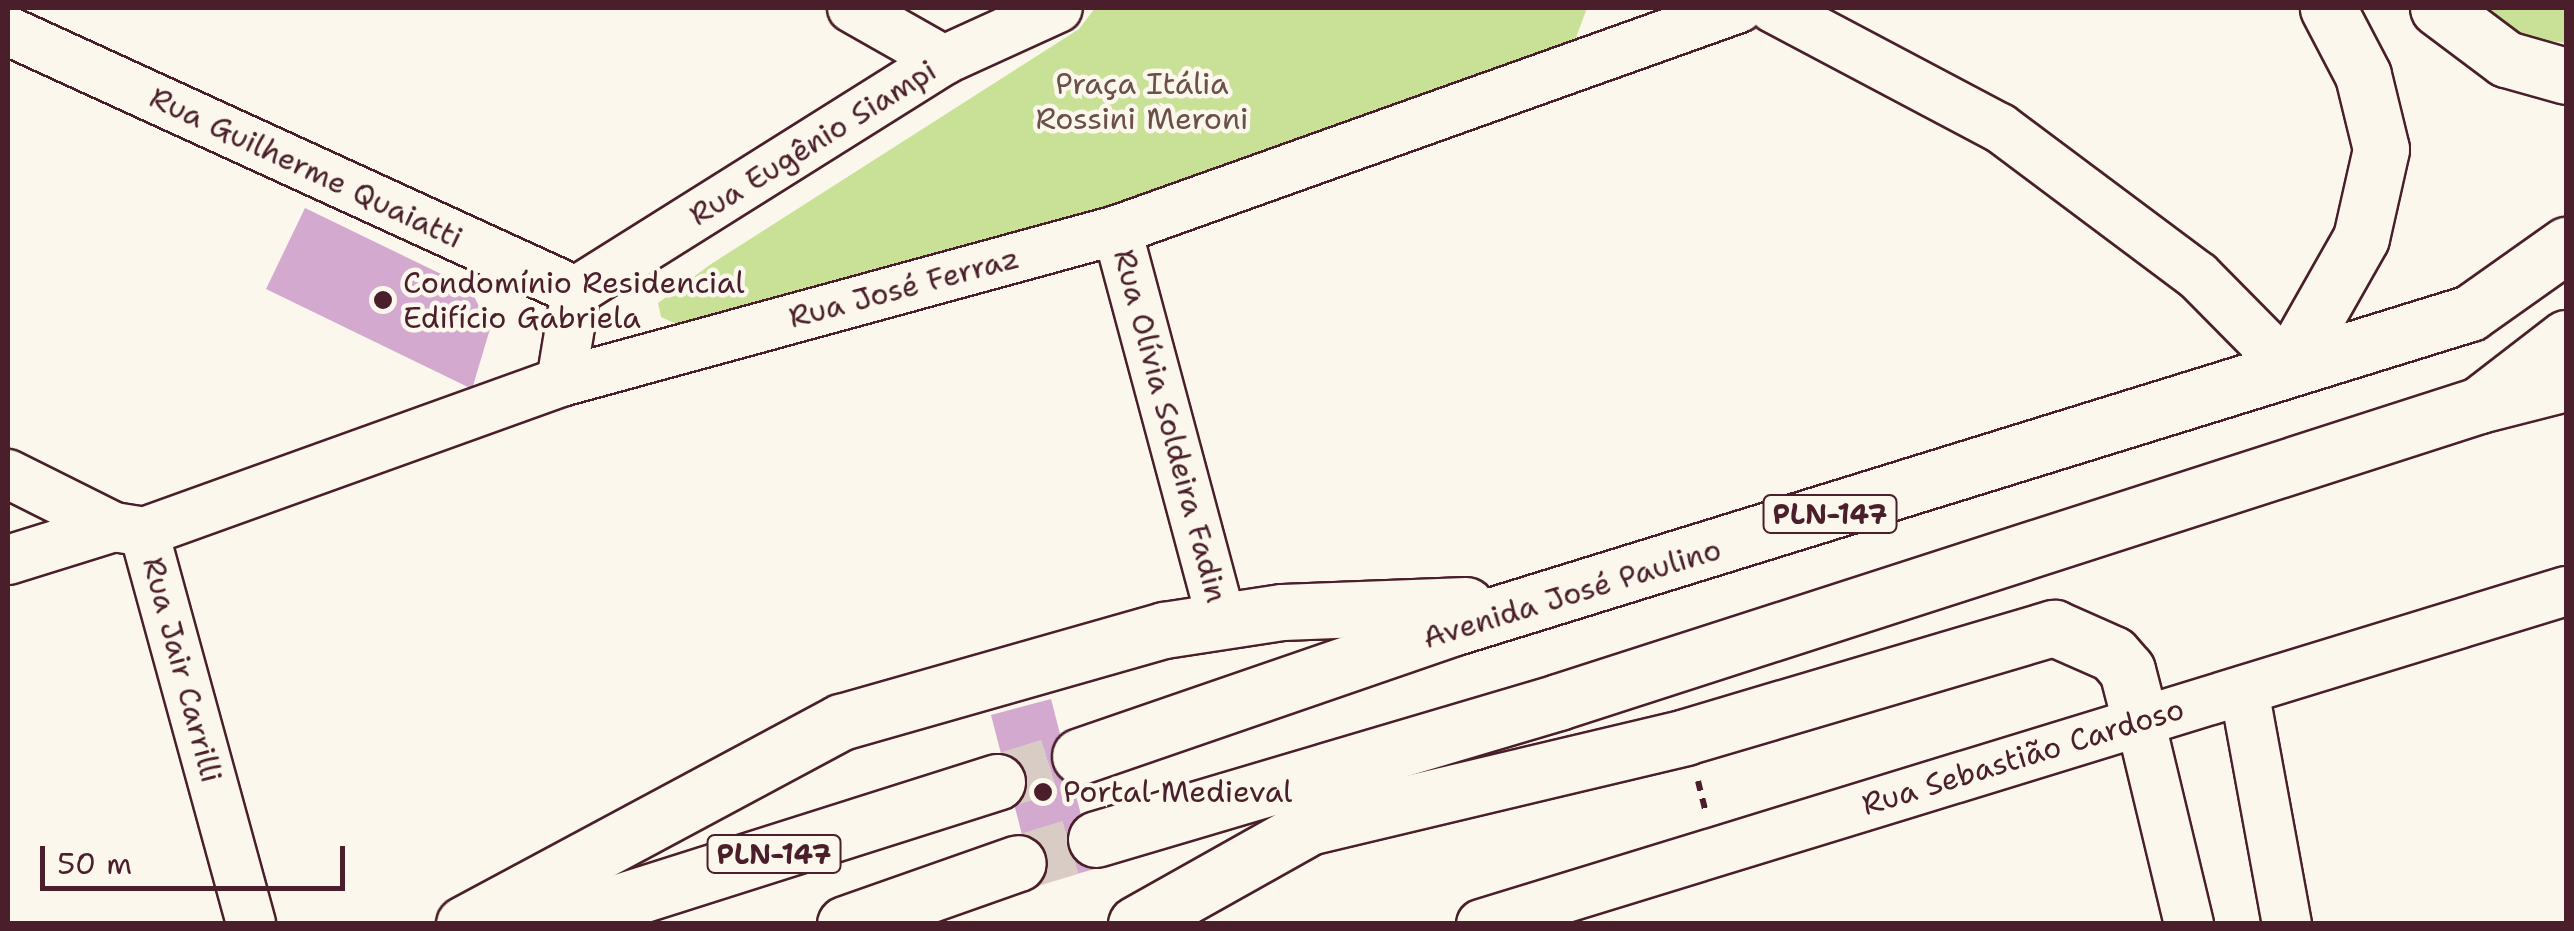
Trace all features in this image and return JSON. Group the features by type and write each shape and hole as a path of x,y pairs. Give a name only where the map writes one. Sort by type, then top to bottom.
{"main road":[{"path":"2288,367 2360,238 2381,149 2364,75 2328,8"},
{"path":"2438,8 2506,59 2566,76"},
{"name":"Avenida José Paulino","path":"1080,756 1540,602 2470,313 2566,246"},
{"path":"2479,405 2566,338"},
{"path":"1096,839 1558,702 2479,405 2566,383"},
{"path":"464,924 841,722 1164,630 1222,622 1540,602"},
{"path":"1304,828 1685,737 2054,628 2113,654 2140,720"},
{"path":"1136,924 1304,828 1558,702"},
{"name":"PLN-147","path":"550,924 997,782"},
{"name":"PLN-147","path":"846,924 1018,863"}],"street":[{"path":"852,8 944,60"},
{"name":"Rua Eugênio Siampi","path":"576,291 944,60 1058,8"},
{"name":"Rua José Ferraz","path":"8,560 129,529 561,382 1117,230 1739,8"},
{"path":"1773,8 2000,128 2198,276 2288,367"},
{"name":"Rua Guilherme Quaiatti","path":"8,31 576,291"},
{"name":"Rua Olívia Soldeira Fadin","path":"1117,230 1222,622"},
{"path":"561,382 576,291"},
{"path":"8,474 129,529"},
{"name":"Rua Jair Carrilli","path":"129,529 251,924"},
{"name":"Rua Sebastião Cardoso","path":"1481,924 2566,591"},
{"path":"2244,690 2285,922"},
{"path":"2140,720 2190,924"}],"green space":[{"name":"Praça Itália Rossini Meroni","path":"1095,8 1587,8 1574,43 1184,187 685,328 661,317 658,303 711,264 1079,29"},
{"path":"2469,8 2566,8 2566,43 2526,38"}],"building":[{"name":"Condomínio Residencial Edifício Gabriela","path":"305,208 470,288 490,329 472,389 266,289"},
{"name":"Portal Medieval","path":"1051,699 1095,869 1035,885 991,715"}],"tunnel":[{"path":"997,782 1080,756"},
{"path":"1018,863 1096,839"}],"place":[{"name":"Condomínio Residencial Edifício Gabriela","path":"383,300"},
{"name":"Portal Medieval","path":"1043,792"}]}
